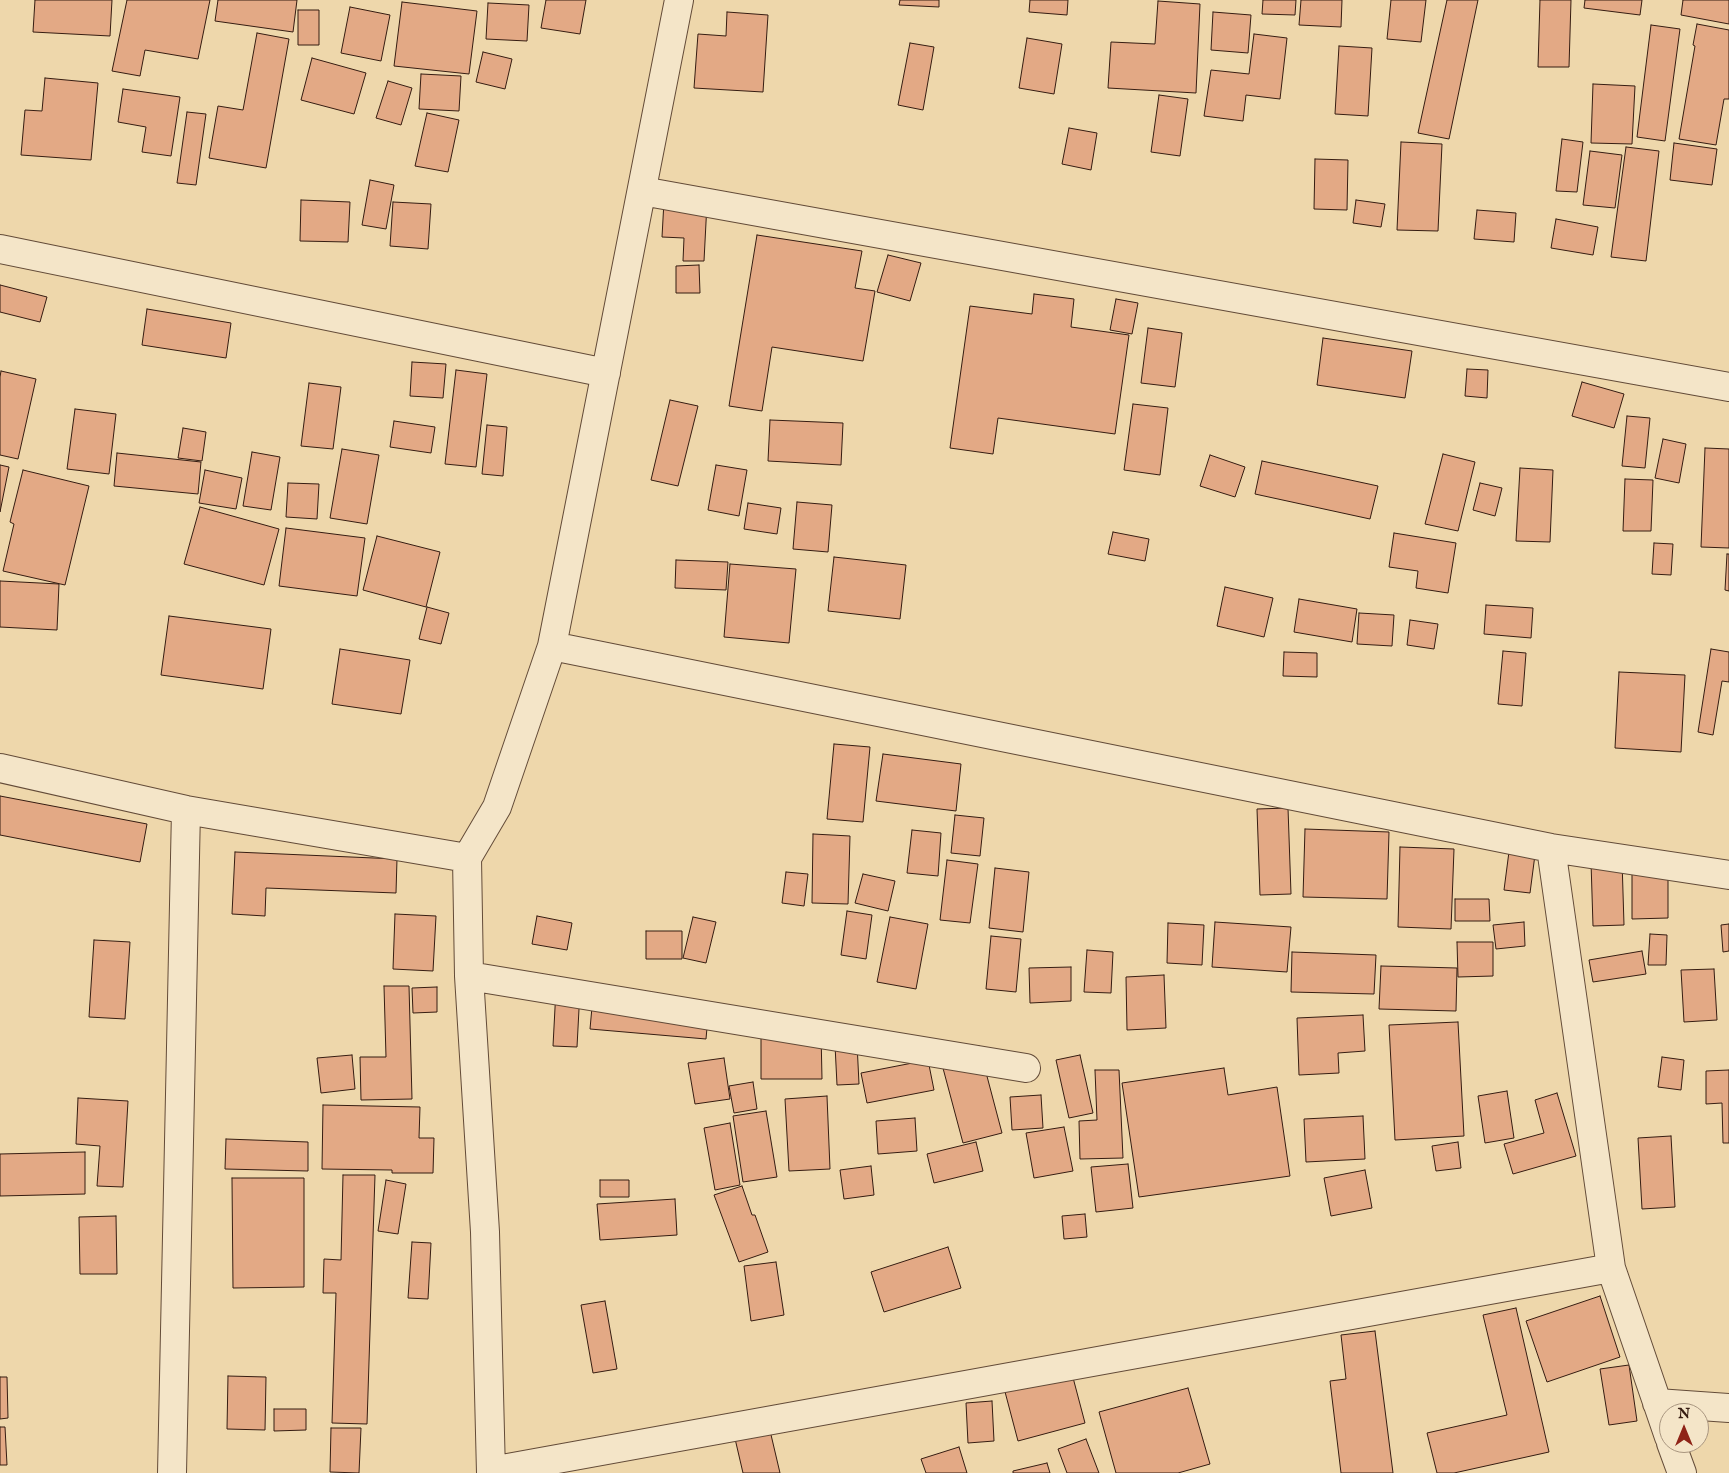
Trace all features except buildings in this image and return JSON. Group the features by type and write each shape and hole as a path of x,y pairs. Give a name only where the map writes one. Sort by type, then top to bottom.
{"street":[{"path":"679,0 552,646 497,807 466,858 469,976 485,1232 491,1472 1611,1268"},
{"path":"642,191 1729,387"},
{"path":"0,249 606,373"},
{"path":"552,646 1551,848 1729,875"},
{"path":"0,768 186,810 466,858"},
{"path":"172,1473 186,810"},
{"path":"1551,848 1611,1268 1659,1409"},
{"path":"469,976 1026,1068"},
{"path":"1657,1403 1729,1408"},
{"path":"1675,1453 1682,1473"}]}
